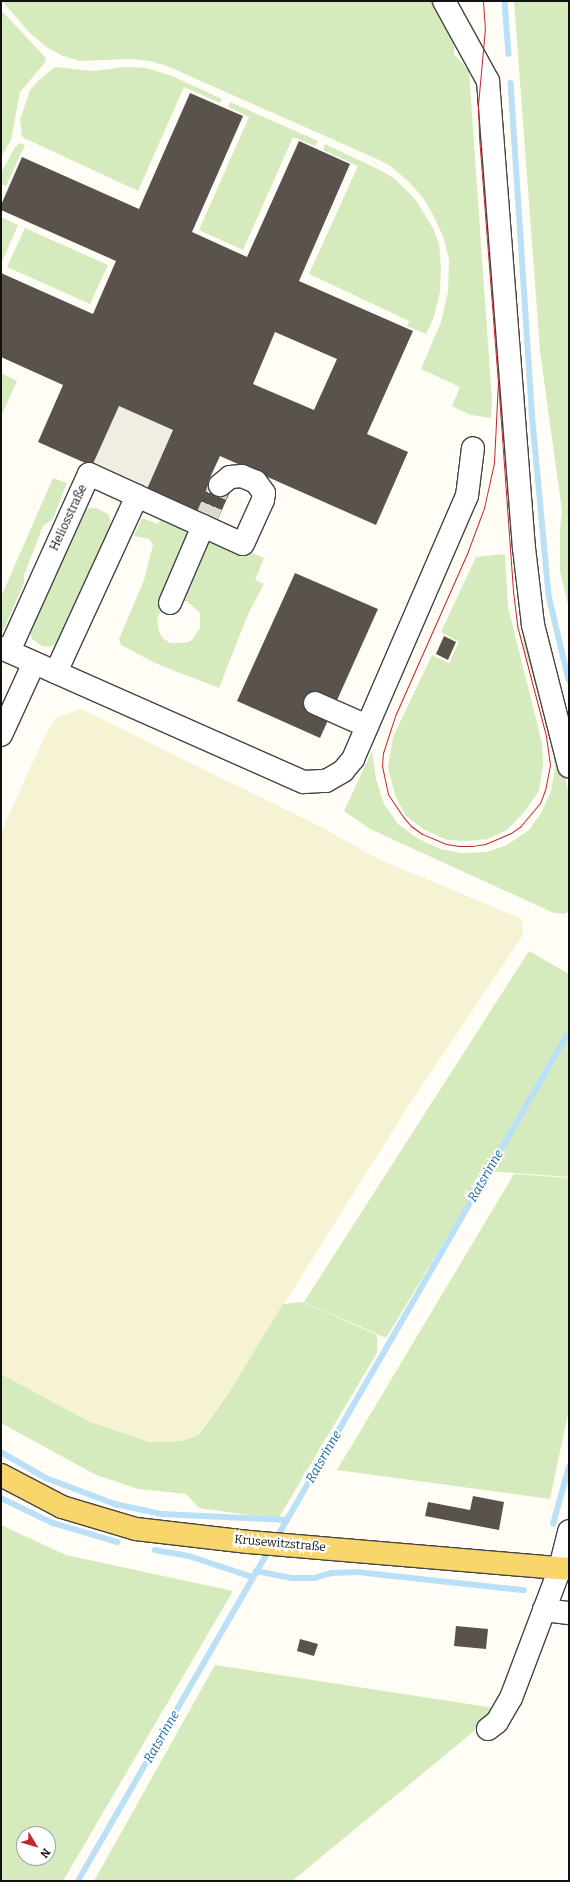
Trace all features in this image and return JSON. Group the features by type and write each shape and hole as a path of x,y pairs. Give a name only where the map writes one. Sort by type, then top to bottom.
{"main road":[{"name":"Krusewitzstraße","path":"1,1475 62,1507 136,1529 289,1546 564,1568"}],"street":[{"path":"444,1 488,81 524,548 533,625 569,766"},
{"name":"Heliosstraße","path":"137,496 89,474 5,650 304,782 326,781 343,771 353,759 467,496 473,448"},
{"path":"56,672 137,496 243,544 263,500 264,493 256,482 242,476 230,477 220,485"},
{"path":"170,603 203,526"},
{"path":"1,735 34,663"},
{"path":"315,703 367,726"},
{"path":"488,1729 497,1722 508,1704 544,1610 564,1568 569,1531"},
{"path":"544,1610 569,1612"}],"shaded area":[{"path":"119,406 173,430 147,489 92,466"},
{"path":"81,709 329,831 376,858 522,919 523,935 409,1105 228,1393 199,1433 182,1441 149,1442 88,1421 1,1374 1,832 43,740 55,718"}],"green space":[{"path":"2,1 435,1 454,34 454,54 469,71 492,401 491,418 471,415 452,406 460,387 421,369 441,322 448,292 449,260 443,236 434,217 424,199 408,181 389,165 377,159 167,66 149,61 129,59 80,61 63,56 48,48 30,33"},
{"path":"514,1 569,1 569,609 560,571 560,528 562,511 540,351"},
{"path":"1,10 46,58 44,64 20,92 11,140 1,157"},
{"path":"55,67 93,71 125,67 146,68 172,76 222,99 220,103 184,87 138,191 22,137 20,120 30,90 39,80"},
{"path":"230,102 318,141 315,146 293,137 243,250 199,230 249,117 228,107"},
{"path":"20,143 25,145 6,186 1,184 1,173 15,147"},
{"path":"325,144 382,171 395,179 415,199 433,228 439,244 441,267 440,292 434,317 426,334 407,326 409,321 309,274 358,166 323,150"},
{"path":"1,217 18,225 1,264"},
{"path":"25,228 108,265 90,304 7,267"},
{"path":"1,373 17,381 1,416"},
{"path":"53,478 67,483 53,519 43,526 24,575 24,583 3,631 1,631 1,597"},
{"path":"89,508 96,508 108,514 113,527 59,643 48,647 42,646 32,639 29,628 83,511"},
{"path":"164,513 175,525 195,533 157,619 159,632 163,638 170,643 185,643 192,640 200,628 200,613 188,602 180,600 205,533 264,558 255,580 264,584 248,614 219,688 155,663 121,645 119,639 144,580 153,545 149,539 134,536 142,518 158,524"},
{"path":"505,554 508,607 542,743 543,765 539,791 525,811 507,830 488,839 467,841 447,840 423,829 405,815 395,795 388,768 393,737 432,655 449,663 459,642 441,632 476,557"},
{"path":"528,617 569,794 569,911 565,914 554,913 370,829 344,811 372,751 376,779 384,804 398,824 417,838 440,849 461,853 487,852 507,845 529,830 541,813 551,791 555,768 551,737 524,647 521,619"},
{"path":"529,951 569,974 569,1177 487,1171 386,1338 304,1302"},
{"path":"514,1174 569,1178 569,1409 550,1499 337,1470"},
{"path":"303,1302 377,1335 377,1353 278,1519 199,1508 186,1494 138,1489 96,1475 1,1423 1,1374 88,1421 149,1442 182,1441 199,1434 228,1394 283,1304"},
{"path":"1,1525 66,1555 233,1591 63,1881 1,1881"},
{"path":"215,1665 501,1709 292,1881 94,1881"}],"building":[{"path":"190,93 243,116 192,232 247,257 299,141 350,164 299,281 413,331 367,434 408,452 376,525 220,456 208,482 230,492 217,521 147,489 173,430 119,406 92,466 38,442 63,385 1,357 1,273 93,314 116,261 1,210 1,205 22,157 139,209","holes":["275,332 337,359 314,410 253,384"]},
{"path":"295,573 378,609 320,738 237,701"},
{"path":"444,636 456,642 448,660 436,654"},
{"path":"473,1496 504,1502 499,1530 425,1516 428,1502 470,1510"},
{"path":"456,1626 488,1629 486,1649 454,1646"},
{"path":"300,1639 318,1644 314,1656 297,1651"}],"waterway":[{"path":"505,1 509,54"},
{"path":"511,83 532,411 549,596 569,680"},
{"name":"Ratsrinne","path":"276,1539 569,1032"},
{"path":"1,1452 46,1478 115,1504 162,1514 287,1520"},
{"path":"553,1524 569,1467"},
{"path":"1,1498 53,1523 117,1542"},
{"name":"Ratsrinne","path":"78,1881 270,1548"},
{"path":"155,1550 189,1556 253,1577"},
{"path":"256,1571 292,1578 315,1578 331,1573 357,1572 524,1590"}],"tunnel":[{"path":"203,526 220,485"}],"tram line":[{"path":"483,1 485,28 478,105 479,136 498,381 513,591 518,629 546,736 550,765 545,790 540,803 521,826 511,833 485,844 459,846 446,844 422,834 411,826 404,818 388,794 382,766 383,753 395,716 468,551 484,508 494,463 498,381"}]}
